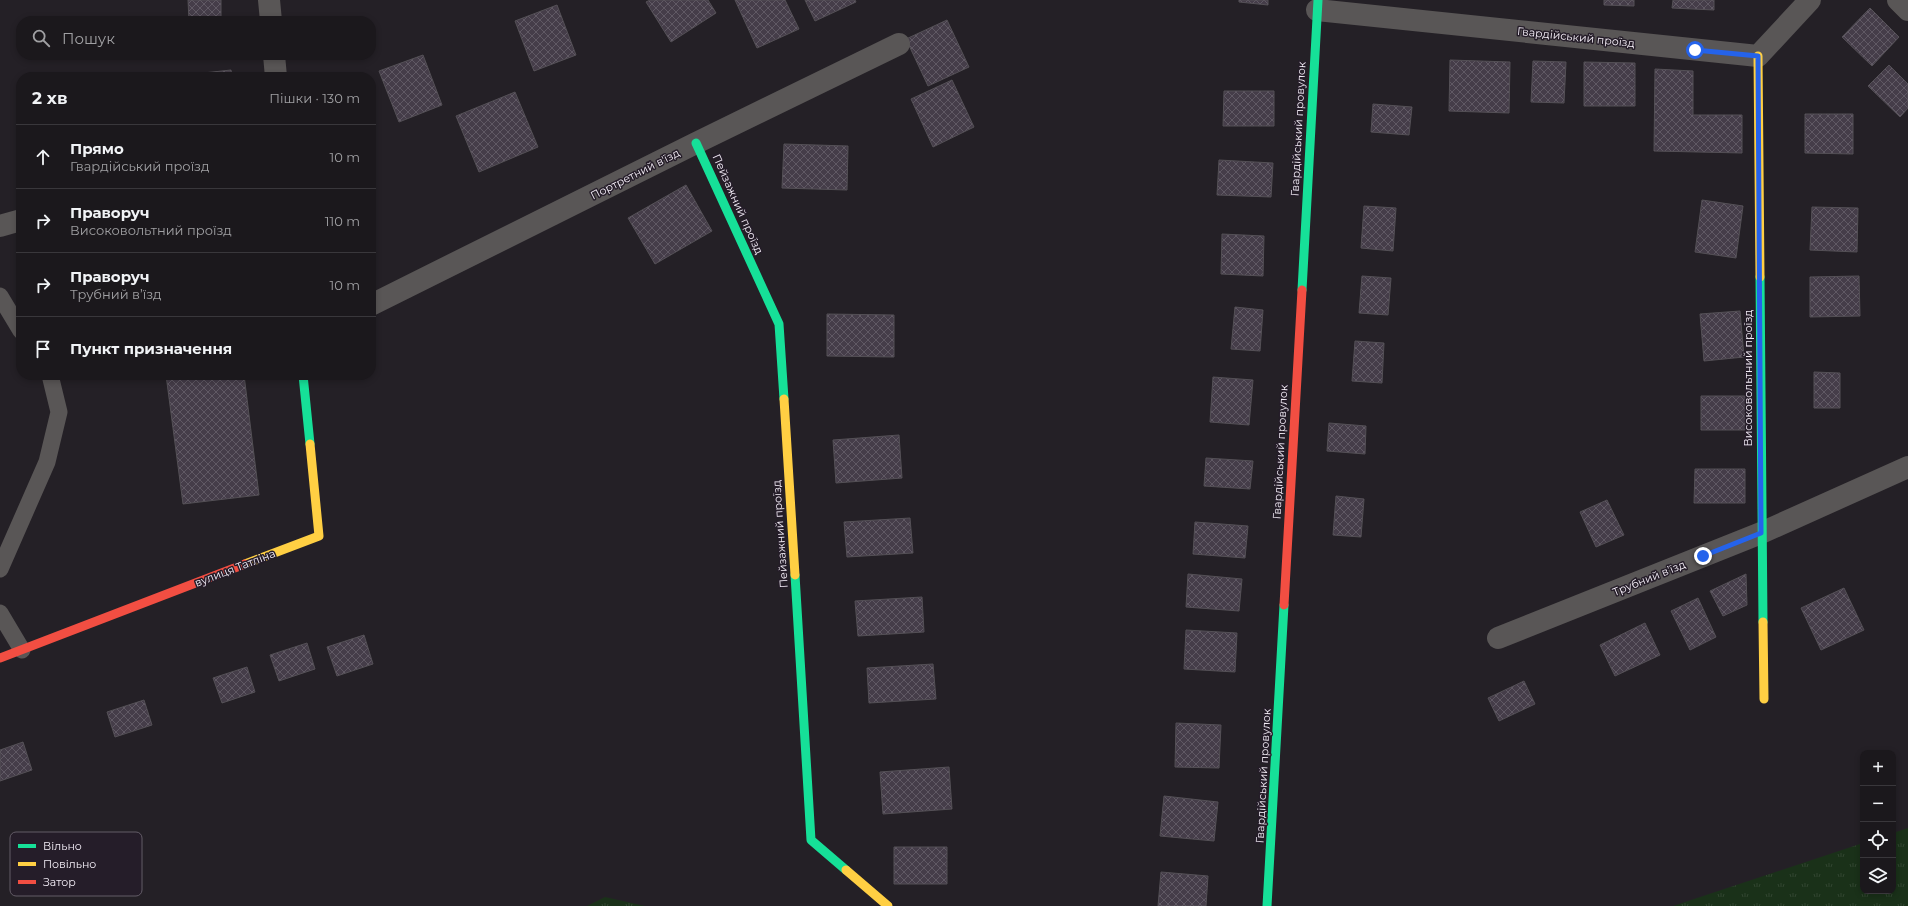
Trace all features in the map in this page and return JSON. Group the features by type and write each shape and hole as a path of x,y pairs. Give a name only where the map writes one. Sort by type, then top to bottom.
{"street":[{"path":"269,0 271,16"},
{"path":"1758,56 1810,0"},
{"path":"1898,0 1908,10"},
{"name":"Гвардійський проїзд","path":"1317,5 1758,56"},
{"name":"Гвардійський провулок","path":"1267,906 1317,5"},
{"name":"Портретний в'їзд","path":"376,303 696,143 900,44"},
{"name":"Високовольтний проїзд","path":"1758,56 1761,533 1764,699"},
{"path":"274,60 276,72"},
{"name":"Пейзажний проїзд","path":"696,143 779,324 811,840 888,906"},
{"path":"0,226 16,221"},
{"name":"вулиця Татліна","path":"0,658 319,536 303,380"},
{"name":"Трубний в’їзд","path":"1498,638 1761,533 1908,467"}],"lane":[{"path":"0,296 16,323"},
{"path":"0,569 47,462 59,412 51,380"},
{"path":"0,613 22,650"}],"green space":[{"path":"1908,828 1908,906 1673,906 1860,844 1860,894 1896,894 1896,832"},
{"path":"605,897 645,906 587,906"}],"building":[{"path":"188,0 221,0 221,16 189,16"},
{"path":"650,0 708,0 716,13 671,42 646,2"},
{"path":"735,0 785,0 799,29 757,48"},
{"path":"805,0 855,0 856,2 815,21"},
{"path":"1239,0 1268,0 1268,5 1239,2"},
{"path":"1604,0 1634,0 1634,6 1604,5"},
{"path":"1673,0 1714,0 1714,10 1672,8"},
{"path":"557,5 576,55 534,71 515,21"},
{"path":"1870,8 1899,37 1872,66 1842,37"},
{"path":"947,20 969,67 928,86 906,39"},
{"path":"423,55 442,105 399,122 379,71"},
{"path":"1450,60 1510,62 1509,113 1449,111"},
{"path":"1533,61 1566,62 1564,103 1531,102"},
{"path":"1584,62 1635,63 1635,106 1584,106"},
{"path":"1889,65 1908,84 1908,108 1900,117 1868,86"},
{"path":"1655,69 1693,71 1693,115 1742,115 1742,153 1654,151"},
{"path":"231,70 231,72 212,72"},
{"path":"952,80 974,127 933,147 911,99"},
{"path":"1224,91 1274,91 1274,126 1223,126"},
{"path":"515,92 538,147 479,172 456,116"},
{"path":"1373,104 1412,107 1409,135 1371,132"},
{"path":"1805,114 1853,114 1853,154 1805,153"},
{"path":"784,144 848,146 847,190 782,188"},
{"path":"1219,160 1273,163 1271,197 1217,195"},
{"path":"686,185 712,231 655,264 628,218"},
{"path":"1702,200 1743,206 1736,258 1695,252"},
{"path":"1364,206 1396,208 1393,251 1361,248"},
{"path":"1812,207 1858,208 1857,252 1810,250"},
{"path":"1222,234 1264,236 1263,276 1221,274"},
{"path":"1362,276 1391,278 1388,315 1359,313"},
{"path":"1859,276 1860,316 1810,317 1810,277"},
{"path":"1235,307 1263,310 1260,351 1231,349"},
{"path":"1740,311 1744,357 1704,361 1700,314"},
{"path":"827,314 894,315 894,357 827,356"},
{"path":"1355,341 1384,343 1382,383 1352,381"},
{"path":"1814,372 1840,373 1840,408 1814,408"},
{"path":"1213,377 1253,380 1249,425 1210,422"},
{"path":"167,380 245,380 259,495 183,504"},
{"path":"1701,396 1745,396 1745,430 1701,430"},
{"path":"1329,423 1366,426 1365,454 1327,451"},
{"path":"899,435 902,478 836,483 833,440"},
{"path":"1206,458 1253,461 1250,489 1204,486"},
{"path":"1695,469 1745,469 1745,503 1694,503"},
{"path":"1336,496 1364,499 1361,537 1333,535"},
{"path":"1607,500 1624,535 1596,547 1580,512"},
{"path":"910,518 913,553 847,557 844,522"},
{"path":"1195,522 1248,526 1245,558 1193,554"},
{"path":"1188,574 1242,579 1239,611 1186,607"},
{"path":"1746,574 1747,605 1723,616 1710,591"},
{"path":"1844,588 1864,630 1821,650 1801,608"},
{"path":"922,597 924,632 858,636 855,601"},
{"path":"1698,598 1716,637 1690,650 1671,611"},
{"path":"1645,623 1660,655 1615,676 1600,645"},
{"path":"1186,630 1237,633 1235,672 1184,669"},
{"path":"364,635 373,664 337,676 327,647"},
{"path":"307,643 315,669 279,681 270,655"},
{"path":"933,664 936,699 869,703 867,668"},
{"path":"247,667 255,692 222,703 213,678"},
{"path":"1524,681 1535,704 1499,721 1488,698"},
{"path":"144,700 152,725 115,737 107,712"},
{"path":"1176,723 1221,725 1219,768 1175,767"},
{"path":"23,742 32,770 0,781 0,750"},
{"path":"949,767 952,809 883,814 880,772"},
{"path":"1164,796 1218,802 1214,841 1160,836"},
{"path":"894,847 947,847 947,884 894,884"},
{"path":"1161,872 1208,876 1206,906 1158,906"}],"traffic: fast":[{"path":"1302,290 1318,0"},
{"path":"696,143 779,324 784,399"},
{"path":"1760,277 1763,622"},
{"path":"304,380 310,444"},
{"path":"795,575 811,840 846,870"},
{"path":"1267,906 1284,605"}],"traffic: slow":[{"path":"1758,56 1760,277"},
{"path":"784,399 795,575"},
{"path":"245,564 319,536 310,444"},
{"path":"1763,622 1764,699"},
{"path":"846,870 888,906"}],"traffic: jam":[{"path":"1284,605 1302,290"},
{"path":"0,658 245,564"}],"route":[{"path":"1695,50 1758,56 1761,533 1703,556"}]}
